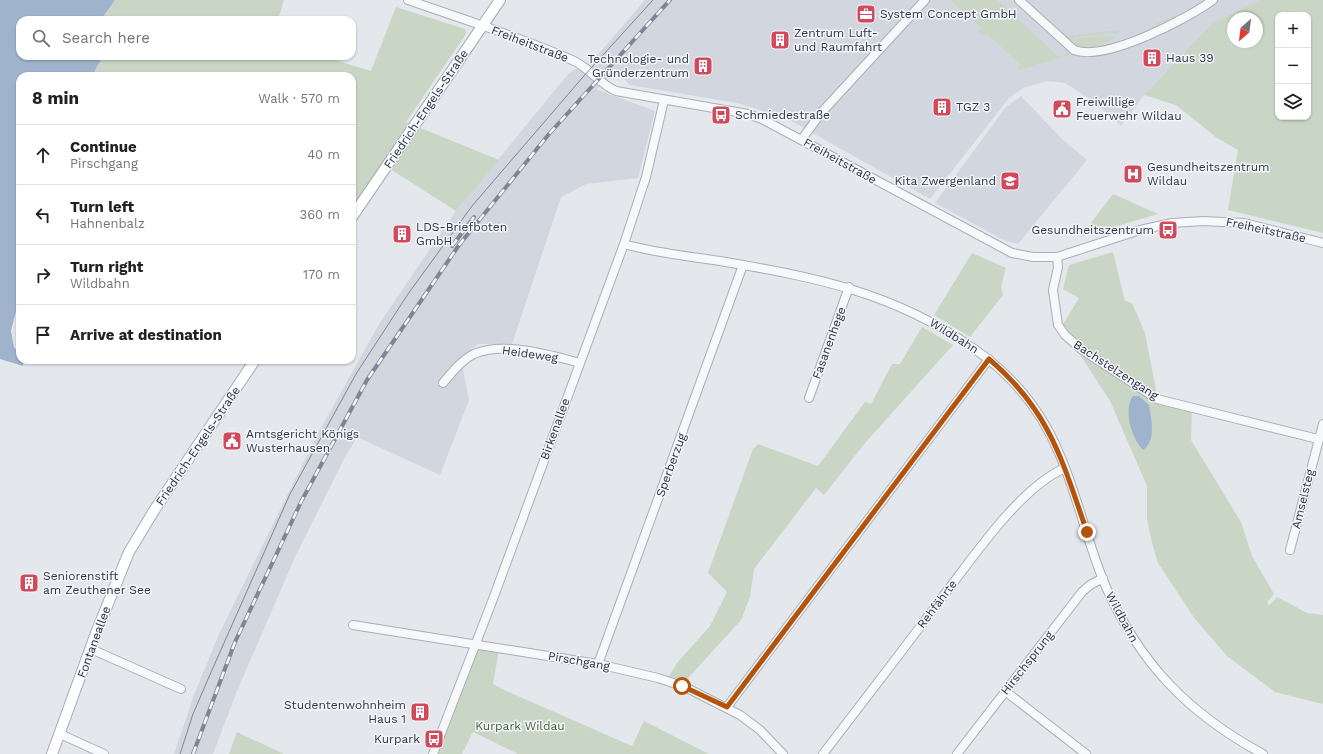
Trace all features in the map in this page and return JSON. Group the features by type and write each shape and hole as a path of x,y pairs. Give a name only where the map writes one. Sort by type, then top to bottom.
{"main road":[{"name":"Friedrich-Engels-Straße","path":"356,212 500,0"},
{"name":"Friedrich-Engels-Straße","path":"141,532 252,364"},
{"name":"Fontaneallee","path":"52,754 122,567 141,532"}],"street":[{"name":"Freiheitstraße","path":"408,0 572,60 588,70 609,88 616,91 748,114 762,119 802,139 1007,252 1033,257 1057,257 1140,230 1192,221 1227,221 1323,243"},
{"path":"802,139 820,115 925,0"},
{"path":"1019,0 1074,50 1086,52 1109,49 1141,38 1188,16 1213,0"},
{"name":"Birkenallee","path":"433,754 476,644 624,244 646,177 664,100"},
{"name":"Wildbahn","path":"624,244 743,265 849,287 930,321 989,359 1011,379 1031,403 1047,427 1065,468 1103,578 1135,643 1164,680 1208,721 1263,754"},
{"name":"Bachstelzengang","path":"1057,257 1058,267 1053,290 1058,325 1068,338 1081,349 1158,399 1318,439"},
{"name":"Sperberzug","path":"598,664 743,265"},
{"name":"Fasanenhege","path":"809,398 849,287"},
{"name":"Heideweg","path":"443,383 466,358 485,351 496,349 525,351 580,362"},
{"path":"727,707 989,359"},
{"name":"Amselsteg","path":"1290,550 1323,424"},
{"name":"Rehfährte","path":"823,754 996,528 1029,492 1053,473 1065,468"},
{"name":"Hirschsprung","path":"957,754 1082,592 1090,585 1103,578"},
{"name":"Pirschgang","path":"353,625 598,664 682,686 727,707 750,722 783,754"},
{"path":"91,649 181,689"},
{"path":"1005,691 1086,754"},
{"path":"60,734 104,754"}],"shaded area":[{"path":"645,0 1260,0 1235,12 1227,12 1227,16 1212,23 1144,95 1121,126 1093,101 1065,83 1047,81 1023,88 1009,98 930,199 786,118 737,103 630,85 617,73 596,89 655,111 638,178 586,184 561,197 512,344 478,344 461,359 469,400 440,475 357,437 345,457 295,557 237,691 213,754 174,754 194,695 219,634 317,435 379,324 456,211 569,73 595,58"},
{"name":"Kita Zwergenland","path":"1021,96 1062,139 1087,160 1018,244 1006,241 935,203 1006,107"}],"green space":[{"path":"115,0 284,0 279,16 104,16"},
{"path":"950,0 997,0 1058,56 1063,56 1069,51 1070,55 1019,70 1018,69 1021,65 986,33 983,36 978,32 981,28"},
{"path":"1260,0 1323,0 1323,233 1228,210 1238,150 1217,138 1176,105 1144,95 1212,23 1227,16 1227,48 1263,48 1263,12 1235,12"},
{"path":"396,7 465,29 466,33 464,37 406,122 499,160 456,211 384,165 356,206 356,72 94,72 101,60 335,60 371,71"},
{"path":"1178,14 1177,18 1160,26 1156,24"},
{"path":"1121,30 1118,33 1076,37 1071,43 1064,36"},
{"path":"1116,36 1096,48 1080,47 1073,44 1077,38"},
{"path":"1113,194 1158,214 1080,237"},
{"path":"1113,252 1125,301 1132,303 1145,333 1157,395 1073,339 1062,326 1079,298 1063,289 1069,265"},
{"path":"972,253 1006,268 1001,287 1003,295 970,337 934,315"},
{"path":"922,327 953,345 865,443 824,495 816,488 754,569 750,597 741,620 686,682 669,676 677,663 710,626 727,592 708,573 753,449 758,444 818,466 865,402 871,404 892,364 900,364"},
{"path":"1086,355 1130,383 1192,410 1191,440 1241,522 1252,556 1274,594 1267,602 1269,606 1277,597 1307,613 1323,615 1323,704 1275,692 1227,656 1195,619 1158,563 1147,519 1147,486 1110,401 1081,356"},
{"name":"Kurpark Wildau","path":"477,646 499,650 493,684 506,691 632,746 644,721 709,754 518,754 473,732 462,754 436,754"},
{"path":"237,732 284,754 229,754"}],"water":[{"path":"0,0 115,0 104,16 16,16 16,60 101,60 94,72 16,72 16,311 11,331 16,350 16,364 0,359"},
{"path":"1133,396 1139,396 1149,405 1152,435 1147,446 1143,450 1135,438 1130,424 1129,409"}],"tram line":[{"path":"180,754 193,714 290,494 356,374 408,294 472,206 583,77 653,0"}],"railway":[{"path":"193,754 235,642 302,500 367,380 459,245 549,134 670,0"},
{"path":"452,246 474,217"}],"place":[{"name":"System Concept GmbH","path":"866,14"},
{"name":"Zentrum Luft- und Raumfahrt","path":"780,40"},
{"name":"Haus 39","path":"1152,58"},
{"name":"Technologie- und Gründerzentrum","path":"703,66"},
{"name":"TGZ 3","path":"942,107"},
{"name":"Freiwillige Feuerwehr Wildau","path":"1062,109"},
{"name":"Schmiedestraße","path":"721,115"},
{"name":"Gesundheitszentrum Wildau","path":"1133,174"},
{"name":"Kita Zwergenland","path":"1010,181"},
{"name":"Gesundheitszentrum","path":"1168,230"},
{"name":"LDS-Briefboten GmbH","path":"402,234"},
{"name":"Amtsgericht Königs Wusterhausen","path":"232,441"},
{"name":"Seniorenstift am Zeuthener See","path":"29,583"},
{"name":"Studentenwohnheim Haus 1","path":"420,712"},
{"name":"Kurpark","path":"434,739"}],"route":[{"path":"682,686 727,707 989,359 1001,369 1023,393 1047,427 1060,453 1087,532"}]}
